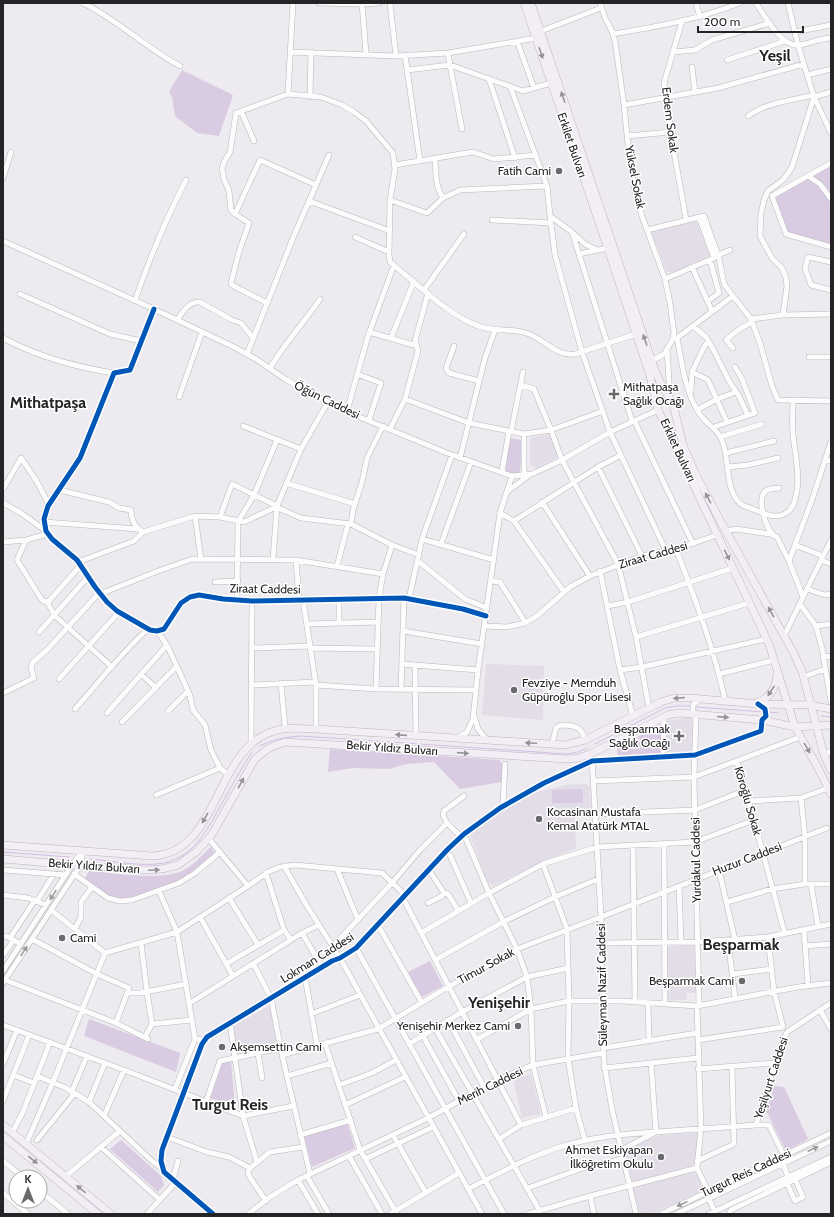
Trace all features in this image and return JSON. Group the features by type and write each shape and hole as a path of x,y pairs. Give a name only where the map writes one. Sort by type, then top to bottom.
{"main road":[{"name":"Erkilet Bulvarı","path":"524,3 608,248 650,376 658,409 766,639 795,727 829,791"},
{"name":"Erkilet Bulvarı","path":"531,3 656,373 672,403 683,445 695,473 793,652 803,677 824,755 831,770"},
{"path":"662,399 672,403 672,411 667,414 658,409 662,399"},
{"path":"667,426 667,423 673,420 678,424"},
{"path":"756,704 765,699 772,692 776,682 777,671"},
{"path":"807,691 821,707"},
{"name":"Bekir Yıldız Bulvarı","path":"3,845 152,856 176,850 188,841 202,824 245,748 251,742 269,732 284,728 565,745 585,740 660,702 674,698 699,698 756,704 810,705 831,709"},
{"name":"Bekir Yıldız Bulvarı","path":"3,859 76,866 147,870 167,868 178,865 199,850 209,839 255,759 265,750 282,743 293,742 566,759 592,757 664,717 684,712 764,718 795,727 831,725"},
{"path":"3,1125 111,1214"},
{"path":"3,1136 55,1177 98,1214"}],"street":[{"path":"83,3 105,15 154,51 180,66"},
{"path":"288,94 293,3"},
{"path":"319,3 379,3"},
{"path":"390,3 396,56"},
{"path":"696,3 700,17"},
{"path":"613,34 700,17 740,3"},
{"path":"756,3 770,23 789,44 798,46 831,38"},
{"path":"788,3 798,46 807,75 814,96 831,133"},
{"path":"362,4 366,54"},
{"path":"541,31 601,5"},
{"name":"Yüksel Sokak","path":"601,5 605,18 613,34 635,191 647,230 665,279 674,333 685,381 697,410"},
{"name":"Erdem Sokak","path":"682,21 664,83 686,220"},
{"path":"673,52 695,50 712,40 770,23"},
{"path":"795,32 831,25"},
{"path":"290,52 396,56 448,53 536,38"},
{"path":"517,41 534,88"},
{"path":"727,60 785,41"},
{"path":"310,97 311,52"},
{"path":"448,53 462,129"},
{"path":"405,55 420,161"},
{"path":"624,105 695,92 755,78 804,64"},
{"path":"407,70 450,65 523,91 551,83"},
{"path":"692,67 695,92"},
{"path":"807,75 831,70"},
{"path":"489,79 515,158"},
{"path":"510,86 547,186 550,223 555,255 582,352 610,432 666,551"},
{"path":"748,116 760,109 831,92"},
{"path":"267,303 230,283 249,223 230,209 229,191 224,179 222,167 230,152 236,112 288,94 321,97 332,100 358,114 393,154 395,165 390,200 389,260 444,307 469,322 481,327 526,333 565,355 572,355 636,334"},
{"path":"783,315 787,286 786,278 782,268 772,258 760,236 761,214 764,200 768,191 784,179 792,167 814,96"},
{"path":"242,111 254,141"},
{"path":"627,136 671,132"},
{"path":"3,178 12,152"},
{"path":"395,165 473,152 494,158 515,158 536,155"},
{"path":"247,354 329,155"},
{"path":"435,158 436,184 438,191 444,198"},
{"path":"235,214 260,160 316,185"},
{"path":"831,163 772,196 786,234 831,247"},
{"path":"808,176 820,184 831,199"},
{"path":"136,301 148,263 186,180"},
{"path":"390,200 427,213 444,198 460,190 547,186"},
{"path":"309,201 390,231"},
{"path":"550,216 572,232 585,244 598,250"},
{"path":"647,230 704,216 718,255 724,284 752,321 760,342 772,386 778,400 831,402"},
{"path":"665,279 714,258 699,217"},
{"path":"492,220 550,223"},
{"path":"572,232 633,421 693,544"},
{"path":"390,429 405,400 418,351 415,341 426,291 464,234"},
{"path":"355,237 390,252"},
{"name":"Öğün Caddesi","path":"3,241 154,309 247,354 285,379 347,411 452,455 512,476 532,474 562,460 610,432 658,409"},
{"path":"579,254 608,248"},
{"path":"718,255 730,250"},
{"path":"831,262 808,257 805,268 811,285 831,290"},
{"path":"708,301 719,293 710,260"},
{"path":"347,411 370,332 394,265"},
{"path":"692,267 712,311"},
{"path":"391,338 414,281"},
{"path":"20,294 110,334 141,341"},
{"path":"656,373 656,364 675,338 733,296"},
{"path":"270,368 283,348 320,299"},
{"path":"177,320 191,304 194,302 200,302 232,320 241,323 253,338"},
{"path":"3,338 46,357 78,366 114,373 130,370 154,309"},
{"path":"733,348 726,340 752,321 783,315 819,313 831,314"},
{"path":"693,326 708,341 748,416"},
{"path":"460,458 485,358 495,330"},
{"path":"179,397 202,332"},
{"path":"370,332 417,346"},
{"path":"691,395 692,372 708,341"},
{"path":"454,346 446,368 447,372 449,374 479,381"},
{"path":"652,361 666,352"},
{"path":"666,352 672,403"},
{"path":"809,357 831,357"},
{"path":"714,427 756,413 742,379 735,367"},
{"path":"502,472 524,372"},
{"path":"692,372 708,380 727,422"},
{"path":"47,533 44,522 49,505 80,458 114,373"},
{"path":"357,374 381,383 369,420"},
{"path":"521,385 534,389 562,460 618,564 636,637 649,708"},
{"path":"736,392 717,399 697,410 703,418 714,427 720,437 726,453 731,487 738,500 743,505 774,516 783,515 791,509 794,503 797,470 793,433 793,400"},
{"path":"405,400 469,423 524,434 551,430 603,411"},
{"path":"273,559 277,507 309,432 328,402"},
{"path":"720,437 762,424"},
{"path":"243,426 301,449"},
{"path":"337,566 362,482 367,458 383,426"},
{"path":"524,434 524,476"},
{"path":"237,600 238,522 254,495 277,440"},
{"path":"726,453 774,441"},
{"path":"790,561 828,460 831,442"},
{"path":"401,689 403,631 407,598 418,561 422,539 452,455"},
{"path":"514,521 598,467 621,455"},
{"path":"3,489 20,458 36,480 49,505"},
{"path":"728,467 748,465 778,458"},
{"path":"441,544 471,462"},
{"path":"598,467 642,556"},
{"path":"508,491 532,474"},
{"path":"456,738 464,734 469,728 474,715 478,670 500,513 512,476"},
{"path":"286,483 355,504"},
{"path":"220,517 232,484 301,518 349,524 392,545 419,555"},
{"path":"779,488 767,490 765,492 762,501 763,513 766,524 778,539 790,561 803,597"},
{"path":"59,490 106,501 119,508 130,510 132,520 141,531"},
{"path":"542,502 590,576"},
{"path":"3,503 30,519 47,533 79,564 99,593 119,612 148,629 157,632 166,645 188,691 193,710 205,725 210,747 220,768 229,775"},
{"path":"44,522 141,531 195,516 220,517 238,522 247,522 277,507"},
{"path":"500,513 514,521 564,592"},
{"path":"195,516 201,559"},
{"path":"726,531 736,529 773,534"},
{"path":"48,601 79,564 134,541 141,531"},
{"path":"3,542 26,540 47,533"},
{"name":"Ziraat Caddesi","path":"484,626 507,627 525,622 537,616 564,592 600,571 642,556 676,549 717,535"},
{"path":"422,539 494,560"},
{"path":"26,540 17,560 40,599 43,601 48,601"},
{"path":"784,636 831,540"},
{"path":"376,689 379,598 383,574 392,545"},
{"path":"795,545 831,564"},
{"path":"676,549 701,618 719,674 725,700"},
{"path":"3,693 34,678 31,667 33,662 47,650 99,593 192,559 296,560 383,574"},
{"path":"296,560 301,600 307,624 316,684 316,729"},
{"path":"418,561 465,599 487,608"},
{"path":"607,606 628,602 733,568"},
{"path":"600,571 620,670 633,716"},
{"path":"39,632 88,577"},
{"path":"215,582 238,581"},
{"path":"491,581 500,582 525,622"},
{"path":"807,589 825,594 831,594"},
{"name":"Ziraat Caddesi","path":"157,632 166,628 178,606 190,597 203,595 223,599 252,601 407,598 463,609 486,616"},
{"path":"339,599 339,623"},
{"path":"48,601 54,615 112,667"},
{"path":"251,742 252,601"},
{"path":"636,637 749,603"},
{"path":"800,604 816,626 824,657 831,702"},
{"path":"59,679 119,612"},
{"path":"307,624 378,622"},
{"path":"816,626 831,624"},
{"path":"75,709 131,644 148,629"},
{"path":"403,631 482,644"},
{"path":"620,670 642,667 766,639"},
{"path":"107,713 166,645"},
{"path":"252,648 310,647 377,649"},
{"path":"824,657 831,656"},
{"path":"719,674 774,660"},
{"path":"402,664 478,670"},
{"path":"415,665 416,736"},
{"path":"122,722 176,667"},
{"path":"803,677 825,668"},
{"path":"141,674 156,688"},
{"path":"252,685 281,683 316,684 376,689 476,690"},
{"path":"281,683 284,728"},
{"path":"168,711 188,691"},
{"name":"Yurdakul Caddesi","path":"697,1168 701,1128 698,1069 698,942 694,777 695,713 693,705 699,698"},
{"path":"592,757 663,757 695,755 761,731 765,709 756,704"},
{"path":"474,715 478,729 488,741"},
{"path":"663,757 664,717"},
{"path":"552,744 556,728 561,725 575,726 582,731 585,740"},
{"path":"593,781 694,777 800,737"},
{"path":"824,755 831,751"},
{"name":"Süleyman Nazif Caddesi","path":"592,757 600,917 604,1068 617,1134 636,1214"},
{"name":"Lokman Caddesi","path":"163,1168 162,1154 167,1137 202,1044 212,1033 322,966 340,958 356,948 462,836 503,806 592,757"},
{"name":"Köroğlu Sokak","path":"737,761 785,934"},
{"path":"503,806 505,764"},
{"path":"156,795 220,768"},
{"path":"595,814 695,810 746,790"},
{"path":"749,801 801,798 829,791"},
{"path":"464,796 444,812 443,817 447,823 462,836 517,949 527,977 531,1009 533,1065 546,1117"},
{"path":"801,798 805,837 805,884"},
{"path":"421,933 458,910 543,864 597,847 695,842 754,820"},
{"path":"332,946 392,883 420,850 447,823"},
{"name":"Huzur Caddesi","path":"600,917 827,828"},
{"path":"209,839 248,886"},
{"path":"664,844 665,1004"},
{"path":"633,845 635,1002"},
{"path":"83,851 74,874 4,982 82,1009 116,1023 146,1038 152,1024 141,942"},
{"path":"74,874 104,896 120,901 136,899 174,886 185,880 220,852"},
{"path":"450,855 471,903"},
{"path":"543,864 567,929 569,1001 568,1058 576,1108 585,1141"},
{"path":"105,953 177,932 266,873 276,868 295,865 382,873 404,897 448,987 521,1125"},
{"path":"3,971 66,875 76,866"},
{"path":"284,866 340,958"},
{"path":"336,869 358,920"},
{"path":"3,870 66,875"},
{"path":"429,870 444,893 448,894 458,910"},
{"path":"720,870 735,940"},
{"path":"266,873 284,930 291,940"},
{"path":"3,955 54,874"},
{"path":"435,960 503,922 555,896 598,879"},
{"path":"727,902 772,889 805,884 831,884"},
{"path":"811,884 818,926"},
{"path":"679,886 682,942"},
{"path":"76,929 81,919 81,902 92,887"},
{"path":"159,891 177,932 195,1039 175,1089"},
{"path":"428,903 442,896 444,893"},
{"path":"3,895 22,897 46,905"},
{"path":"229,898 258,945"},
{"path":"51,910 105,953"},
{"path":"200,917 233,976"},
{"name":"Timur Sokak","path":"282,1055 378,1029 448,987 517,949 600,917"},
{"path":"601,943 735,940 768,937 831,924"},
{"path":"190,1003 302,933 319,925"},
{"path":"378,925 422,1003"},
{"path":"226,964 284,930"},
{"path":"804,930 808,986"},
{"path":"302,933 322,966"},
{"path":"3,936 6,936 21,944"},
{"path":"768,937 774,991 783,1028 787,1032"},
{"path":"32,939 97,974 129,988 116,1023"},
{"path":"728,940 736,998"},
{"path":"805,946 831,944"},
{"path":"356,948 504,1214"},
{"path":"26,1144 53,1082 105,953"},
{"name":"Lokman Caddesi","path":"340,958 480,1213"},
{"path":"253,963 271,998 286,1076 309,1175 329,1214"},
{"path":"409,1044 462,1012 527,977 568,968"},
{"path":"732,974 771,969"},
{"path":"305,977 316,1046"},
{"path":"476,1040 531,1009 569,1001 698,1005 774,991 831,983"},
{"path":"127,993 147,992 186,984"},
{"path":"311,1014 360,995"},
{"path":"648,1003 649,1041"},
{"name":"Yeşilyurt Caddesi","path":"617,1134 756,1125 775,1063 787,1032 831,1003"},
{"path":"820,1010 831,1029"},
{"path":"152,1024 192,1020"},
{"path":"448,1020 484,1087"},
{"path":"230,1022 243,1116 257,1162"},
{"path":"3,1025 243,1116 293,1106"},
{"path":"435,1028 540,1210"},
{"path":"698,1040 783,1028"},
{"path":"3,1064 17,1030"},
{"name":"Merih Caddesi","path":"248,1214 298,1180 428,1118 498,1080 533,1065 649,1041 698,1033"},
{"path":"3,1101 29,1035"},
{"path":"423,1036 459,1101"},
{"path":"195,1039 205,1040"},
{"path":"12,1133 23,1112 50,1042"},
{"path":"325,1043 360,1150 394,1213 459,1173"},
{"path":"206,1102 220,1061 281,1048"},
{"path":"258,1053 262,1078"},
{"path":"37,1140 73,1092 87,1056"},
{"path":"604,1068 698,1058"},
{"path":"339,1085 372,1073 396,1060"},
{"path":"89,1102 105,1063"},
{"path":"286,1076 332,1063"},
{"path":"621,1150 656,1132 651,1063"},
{"path":"698,1069 775,1063"},
{"path":"697,1161 732,1145 734,1141 732,1067"},
{"path":"104,1116 124,1070"},
{"path":"13,1074 34,1083"},
{"path":"37,1076 53,1082 89,1102 152,1161 163,1168 164,1172 213,1214"},
{"path":"345,1105 405,1077"},
{"path":"499,1139 521,1125 576,1108"},
{"path":"300,1135 350,1120"},
{"path":"756,1125 769,1125 784,1156"},
{"path":"365,1159 433,1127"},
{"path":"66,1176 120,1131"},
{"name":"Turgut Reis Caddesi","path":"661,1214 831,1133"},
{"path":"468,1189 514,1165 559,1147 617,1134"},
{"path":"393,1135 426,1193"},
{"path":"167,1137 207,1152 228,1157 250,1168"},
{"name":"Turgut Reis Caddesi","path":"676,1214 831,1141"},
{"path":"101,1147 160,1200"},
{"path":"266,1201 249,1176 248,1172 250,1168 270,1152 303,1147"},
{"path":"349,1156 382,1214"},
{"path":"729,1214 731,1210 831,1157"},
{"path":"528,1188 583,1168 623,1159"},
{"path":"3,1161 13,1169"},
{"path":"147,1214 160,1200 174,1180 178,1161"},
{"path":"783,1164 790,1180"},
{"path":"709,1214 716,1213 790,1180 830,1165"},
{"path":"531,1214 590,1196 697,1168 708,1191"},
{"path":"298,1180 318,1214"},
{"path":"3,1193 28,1214"},
{"path":"590,1196 594,1214"},
{"path":"48,1198 68,1214"},
{"path":"709,1199 716,1213"}],"shaded area":[{"path":"182,70 233,95 219,136 197,133 175,116 172,97 169,92"},
{"path":"831,165 831,245 788,232 775,200 778,195"},
{"path":"694,221 697,222 710,256 674,272 667,272 651,232"},
{"path":"550,434 559,457 536,468 530,465 530,438"},
{"path":"510,438 522,440 520,474 505,472"},
{"name":"Fevziye - Memduh Güpüroğlu Spor Lisesi","path":"486,664 544,666 543,720 482,715"},
{"name":"Beşparmak Sağlık Ocağı","path":"692,717 692,752 665,753 666,721"},
{"path":"662,724 663,756 618,758 617,748"},
{"path":"330,749 500,760 503,766 502,782 460,789 434,762 406,764 389,769 353,768 328,772"},
{"name":"Kocasinan Mustafa Kemal Atatürk MTAL","path":"571,784 586,784 590,787 591,809 575,812 576,848 492,886 491,883 488,884 470,835 501,811 536,792"},
{"path":"583,789 583,803 552,803 552,790"},
{"path":"211,847 215,853 184,881 139,900 119,899 105,895 85,878 89,871 137,876 162,876 173,874 190,866"},
{"path":"694,945 696,990 694,993 686,993 686,1000 668,1000 667,948"},
{"path":"430,961 443,986 422,997 408,972"},
{"path":"270,1005 278,1047 238,1054 232,1027"},
{"path":"89,1019 180,1053 176,1072 84,1036"},
{"path":"231,1061 235,1107 210,1098 222,1063"},
{"path":"531,1074 541,1114 522,1118 513,1078"},
{"path":"774,1086 784,1087 808,1139 786,1151 766,1112"},
{"path":"347,1123 355,1148 312,1167 304,1136"},
{"name":"Ahmet Eskiyapan İlköğretim Okulu","path":"700,1133 694,1165 633,1183 623,1149 660,1135"},
{"path":"121,1140 161,1176 164,1185 158,1192 110,1149"},
{"path":"694,1170 704,1190 651,1214 640,1214 632,1187"}],"waterway":[{"path":"595,744 665,708 675,706 691,706"},
{"path":"696,707 763,712"},
{"path":"768,712 779,713"},
{"path":"821,716 831,717"},
{"path":"260,746 280,739 301,736 567,754 578,752 587,748"},
{"path":"90,859 132,864 157,864 180,857 189,851 203,835 252,752"},
{"path":"3,852 69,857"}],"cycle path":[{"path":"154,309 130,370 114,373 80,458 48,506 44,519 46,531 52,539 77,560 107,602 117,611 150,630 157,631 164,629 181,603 190,597 199,595 223,599 252,601 404,598 463,609 486,616"},
{"path":"213,1214 164,1172 161,1161 162,1150 202,1044 207,1037 356,948 448,849 464,834 500,808 544,783 592,761 695,755 761,731 762,720 766,716 765,709 758,704"}],"place":[{"name":"Fatih Cami","path":"559,171"},
{"name":"Mithatpaşa Sağlık Ocağı","path":"614,394"},
{"name":"Fevziye - Memduh Güpüroğlu Spor Lisesi","path":"514,690"},
{"name":"Beşparmak Sağlık Ocağı","path":"679,736"},
{"name":"Kocasinan Mustafa Kemal Atatürk MTAL","path":"539,819"},
{"name":"Cami","path":"62,938"},
{"name":"Beşparmak Cami","path":"742,981"},
{"name":"Yenişehir Merkez Cami","path":"518,1026"},
{"name":"Akşemsettin Cami","path":"222,1047"},
{"name":"Ahmet Eskiyapan İlköğretim Okulu","path":"661,1157"}],"district":[{"name":"Yeşil","path":"775,55"},
{"name":"Mithatpaşa","path":"48,402"},
{"name":"Beşparmak","path":"741,944"},
{"name":"Yenişehir","path":"499,1002"},
{"name":"Turgut Reis","path":"230,1104"}]}
